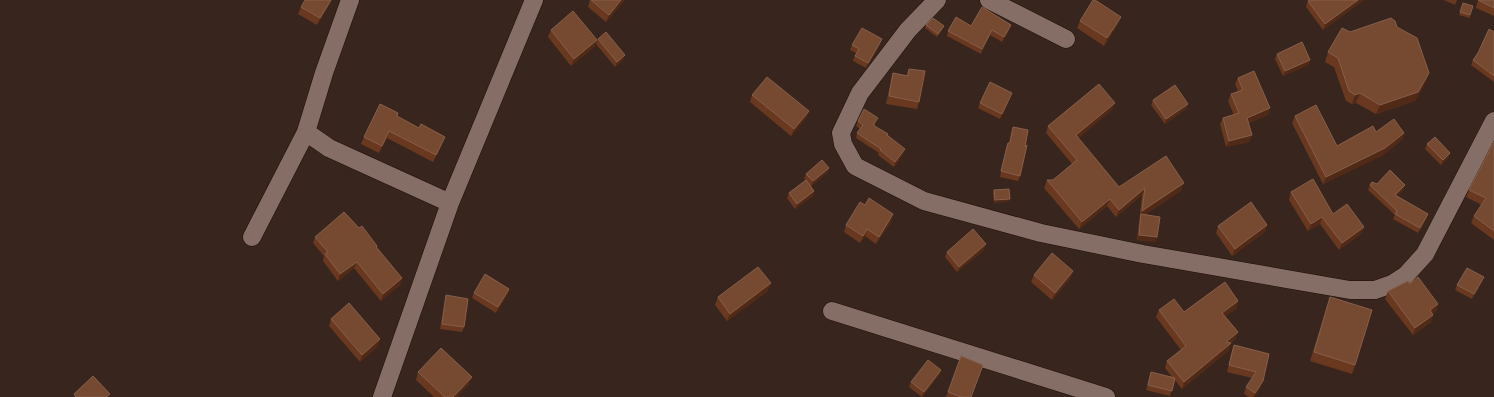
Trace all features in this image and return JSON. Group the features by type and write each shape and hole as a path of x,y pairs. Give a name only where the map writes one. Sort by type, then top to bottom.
{"street":[{"path":"252,237 306,132 324,73 350,0"},
{"path":"382,397 450,203 534,0"},
{"path":"937,0 908,30 860,94 841,133 843,144 856,166 924,201 1041,233 1143,254 1343,289 1375,290 1392,284 1406,275 1425,254 1494,123"},
{"path":"989,0 1066,39"},
{"path":"306,132 329,148 450,203"},
{"path":"832,311 1106,397"}],"building":[{"path":"305,0 331,0 320,18 301,7"},
{"path":"591,0 621,0 609,15"},
{"path":"1093,0 1121,17 1107,38 1080,21"},
{"path":"1358,0 1325,24 1308,1"},
{"path":"1478,0 1494,0 1494,8"},
{"path":"1463,3 1473,6 1470,15 1460,12"},
{"path":"982,7 1011,25 1004,37 992,30 982,49 948,31 956,17 971,26"},
{"path":"573,11 597,40 574,59 551,30"},
{"path":"933,18 944,26 938,34 926,25"},
{"path":"1391,18 1395,21 1397,27 1417,38 1429,73 1418,92 1380,105 1360,93 1355,95 1349,91 1338,58 1328,52 1342,28 1350,32"},
{"path":"862,28 882,39 868,63 855,56 859,49 852,45"},
{"path":"1489,29 1494,32 1494,76 1473,60 1478,53"},
{"path":"606,32 625,55 617,62 598,39"},
{"path":"1302,42 1310,60 1285,71 1277,54"},
{"path":"909,69 925,71 919,102 889,96 893,73 908,76"},
{"path":"1254,71 1270,108 1247,118 1252,135 1229,141 1223,118 1239,113 1231,94 1243,90 1238,78"},
{"path":"767,77 809,111 794,129 752,95"},
{"path":"990,82 1012,93 1002,114 980,103"},
{"path":"1099,84 1115,103 1076,135 1119,187 1166,156 1184,183 1142,211 1145,188 1119,210 1110,199 1082,222 1047,180 1053,180 1077,160 1048,126"},
{"path":"1175,85 1188,104 1166,119 1153,100"},
{"path":"380,104 398,113 397,116 419,128 421,124 445,137 436,155 389,131 382,146 364,137"},
{"path":"1316,105 1337,146 1373,126 1376,132 1394,119 1404,133 1385,148 1326,177 1295,116"},
{"path":"864,109 878,118 873,125 888,134 887,135 905,149 895,162 880,150 881,149 857,133 863,125 858,121"},
{"path":"1013,127 1028,130 1025,147 1027,145 1020,176 1001,171 1008,143 1010,143"},
{"path":"1435,137 1450,153 1443,160 1427,144"},
{"path":"1494,142 1494,231 1474,216 1486,198 1469,190"},
{"path":"822,160 829,168 813,181 806,174"},
{"path":"1390,170 1405,185 1395,195 1428,214 1420,228 1395,214 1397,211 1370,185 1372,182 1377,184"},
{"path":"1313,179 1333,214 1347,204 1364,227 1342,243 1322,217 1311,224 1291,192"},
{"path":"806,180 814,191 797,204 789,193"},
{"path":"1009,189 1010,199 995,200 994,190"},
{"path":"869,198 893,214 879,237 867,229 863,236 846,225 860,202 865,205"},
{"path":"1251,202 1267,225 1235,249 1218,226"},
{"path":"344,212 359,228 362,226 377,246 376,247 402,278 383,294 357,262 340,274 325,254 328,252 315,237"},
{"path":"1141,214 1160,217 1157,237 1139,235"},
{"path":"973,229 986,244 959,267 947,252"},
{"path":"1052,253 1073,271 1055,293 1034,275"},
{"path":"758,267 771,283 730,314 718,297"},
{"path":"1467,268 1484,277 1474,294 1457,285"},
{"path":"485,274 509,289 498,307 474,293"},
{"path":"1418,277 1438,304 1430,310 1433,315 1415,328 1388,291 1408,281 1410,284"},
{"path":"1225,282 1238,301 1222,313 1238,332 1226,342 1231,343 1184,382 1167,361 1186,346 1159,310 1174,299 1184,312"},
{"path":"446,295 468,299 464,327 442,324"},
{"path":"1330,297 1372,310 1355,365 1314,352"},
{"path":"349,303 380,339 362,355 331,319"},
{"path":"1234,345 1269,354 1263,381 1255,393 1246,387 1256,372 1229,365"},
{"path":"441,348 472,377 453,397 445,397 418,372"},
{"path":"961,356 983,365 971,397 961,397 948,392"},
{"path":"928,360 941,370 924,392 911,382"},
{"path":"1151,372 1175,378 1172,391 1148,385"},
{"path":"93,376 110,394 106,397 76,397 74,394"}]}
